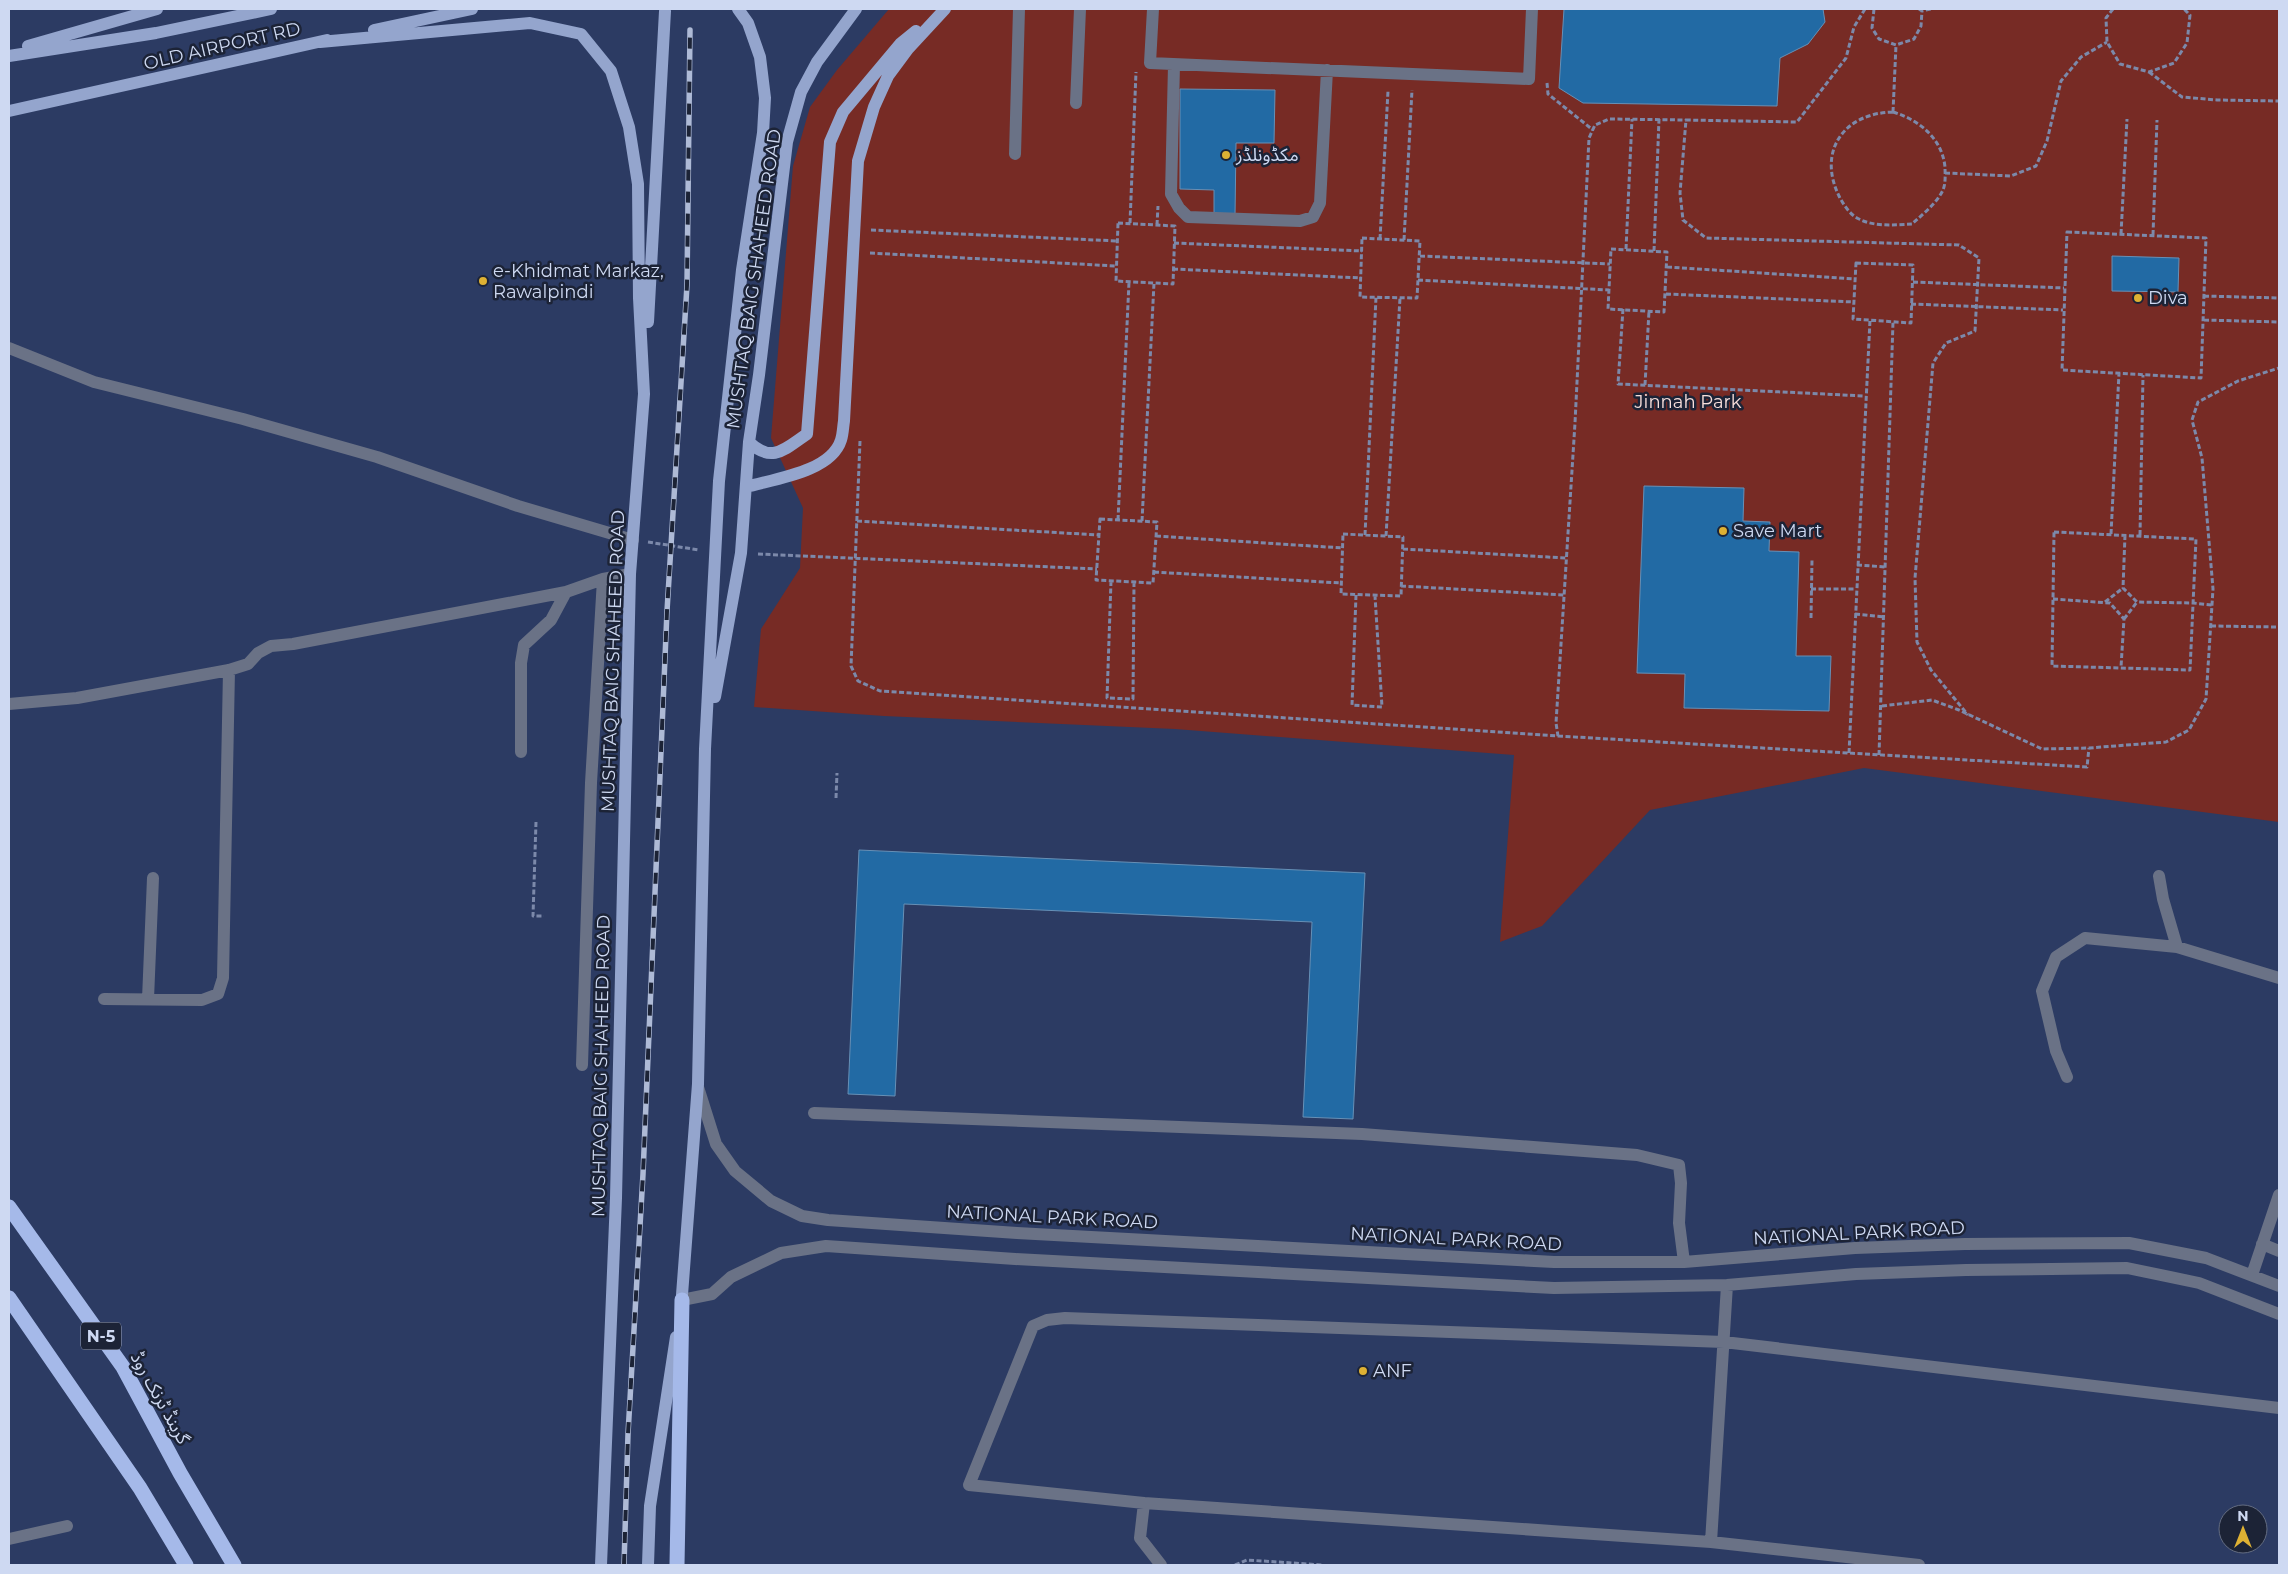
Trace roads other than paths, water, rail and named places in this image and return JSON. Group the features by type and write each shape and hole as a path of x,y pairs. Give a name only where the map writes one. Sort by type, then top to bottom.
{"highway":[{"name":"گرینڈ ٹرنک روڈ","path":"9,1207 123,1368 180,1473 234,1565"},
{"path":"9,1298 140,1488 186,1565"},
{"path":"677,1565 682,1300"}],"main road":[{"path":"9,54 157,9"},
{"path":"9,54 156,33 271,9"},
{"name":"OLD AIRPORT RD","path":"9,111 472,9"},
{"path":"648,1565 650,1506 682,1300 698,1084 705,748 719,482 742,270 762,143 765,98 760,57 748,24 738,9"},
{"name":"MUSHTAQ BAIG SHAHEED ROAD","path":"705,748 741,553 749,442 759,375 787,142 801,92 817,62 856,9"},
{"path":"749,442 759,452 770,454 784,450 806,434 830,142 843,112 900,44 941,9"},
{"path":"746,487 807,471 832,454 841,441 844,421 858,161 874,108 888,76 908,49 945,9"},
{"path":"644,394 665,11"},
{"name":"MUSHTAQ BAIG SHAHEED ROAD","path":"320,42 530,23 581,34 611,71 629,127 638,184 639,298 644,394 630,574 616,1198 601,1565"}],"street":[{"path":"1015,154 1019,9"},
{"path":"1076,103 1080,9"},
{"path":"1153,9 1150,63 1529,80 1532,9"},
{"path":"1174,65 1171,194 1179,208 1188,217 1300,221 1313,216 1320,203 1327,70"},
{"path":"9,348 94,382 242,419 377,457 518,506 633,540"},
{"path":"9,704 77,698 229,670 248,664 258,653 271,646 293,644 566,592 603,580 630,574"},
{"path":"582,1065 591,783 603,580"},
{"path":"521,752 521,663 524,645 551,620 566,592"},
{"path":"104,999 202,1000 218,994 223,978 229,670"},
{"path":"2159,876 2163,899 2177,948"},
{"path":"148,1000 152,878"},
{"path":"2067,1077 2056,1051 2042,991 2056,957 2085,938 2177,948 2279,978"},
{"name":"NATIONAL PARK ROAD","path":"698,1084 716,1144 735,1171 771,1201 802,1216 828,1220 1016,1233 1544,1262 1684,1262 1855,1248 1965,1244 2129,1243 2206,1258 2279,1286"},
{"path":"814,1112 1362,1134 1637,1154 1679,1165 1681,1182 1679,1223 1684,1262"},
{"path":"2252,1275 2279,1195"},
{"path":"2262,1244 2279,1251"},
{"path":"682,1300 712,1294 731,1277 781,1253 826,1246 1015,1259 1554,1288 1727,1285 1856,1274 1966,1270 2127,1268 2199,1283 2279,1314"},
{"path":"1711,1542 1727,1285"},
{"path":"1919,1565 1711,1542 1144,1504 969,1485 1033,1326 1047,1320 1065,1318 1724,1342 2279,1408"},
{"path":"1144,1504 1140,1538 1161,1565"},
{"path":"9,1538 67,1526"}],"railway":[{"path":"624,1565 628,1434 643,1174 667,611 687,285 690,30"}],"place":[{"name":"مکڈونلڈز","path":"1226,155"},
{"name":"e-Khidmat Markaz, Rawalpindi","path":"483,281"},
{"name":"Diva","path":"2138,298"},
{"name":"Save Mart","path":"1723,531"},
{"name":"ANF","path":"1363,1371"}],"park label":[{"name":"Jinnah Park","path":"1688,402"}]}
